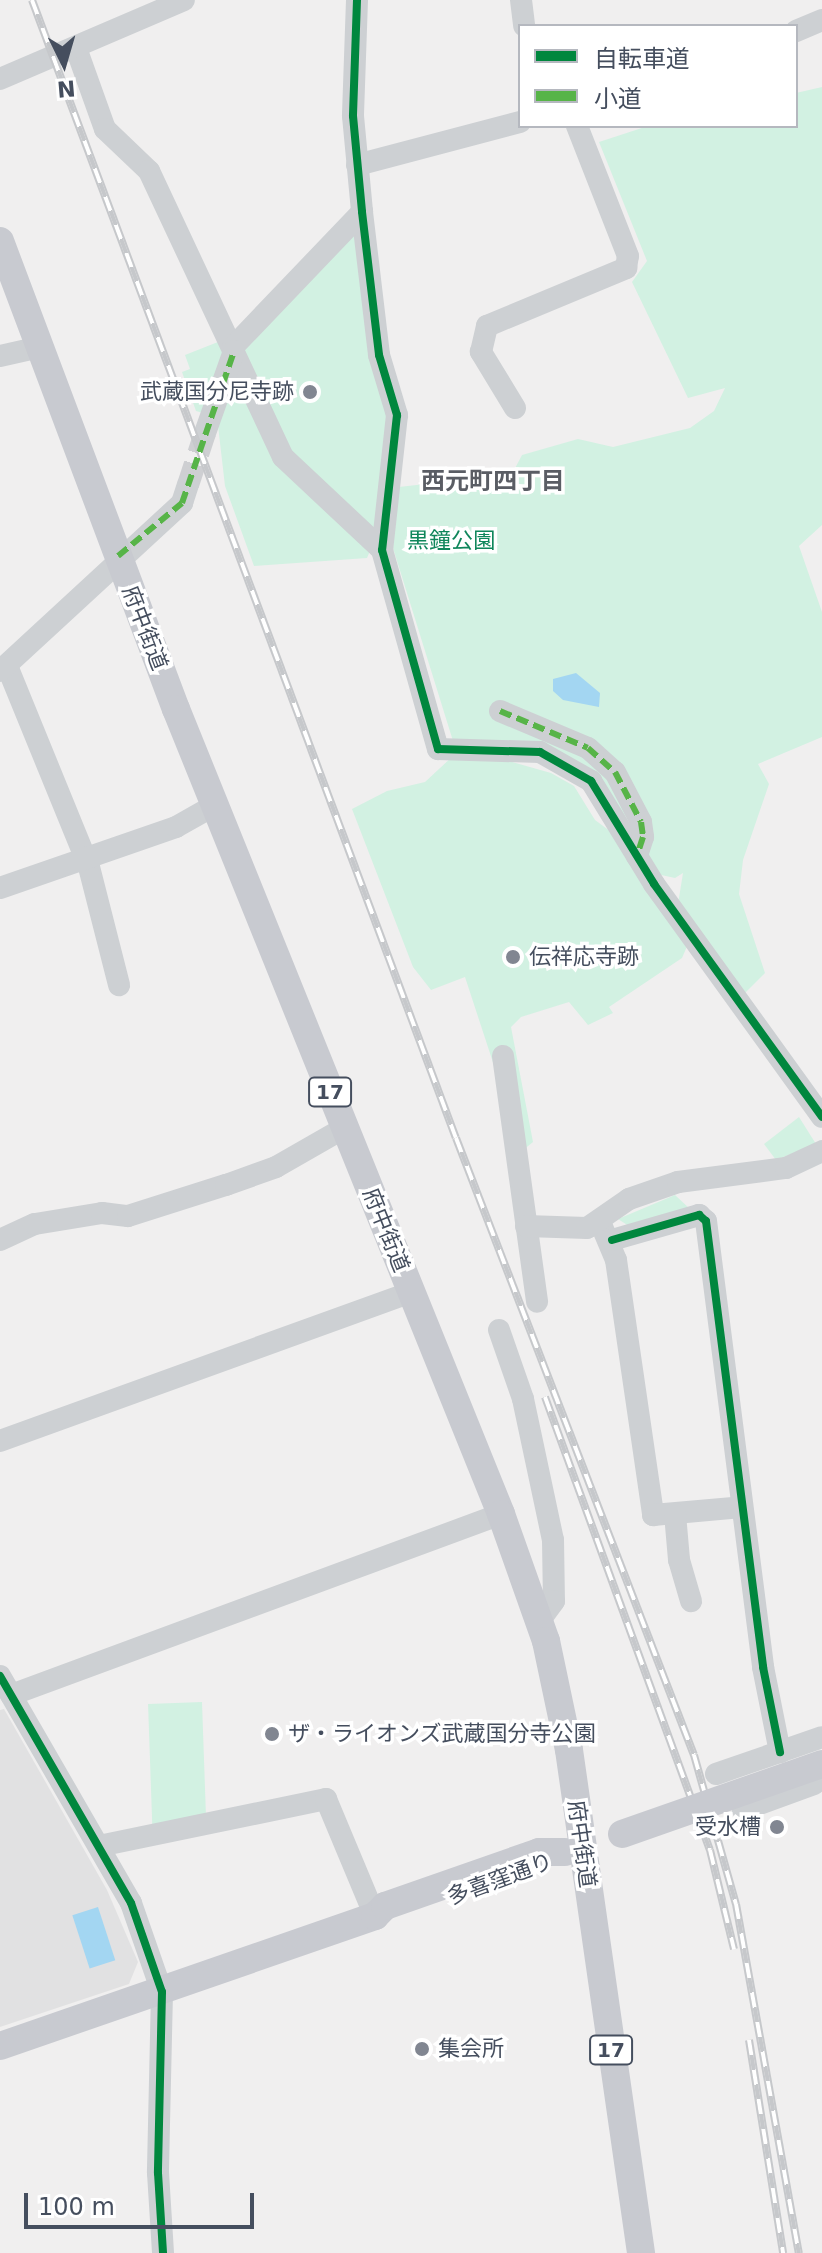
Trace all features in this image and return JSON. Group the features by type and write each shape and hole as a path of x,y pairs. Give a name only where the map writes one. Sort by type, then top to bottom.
{"main road":[{"name":"府中街道","path":"0,241 215,805 501,1514 539,1622 561,1703 574,1850 641,2253"},
{"name":"多喜窪通り","path":"0,2046 375,1916 385,1906 539,1852 574,1850 622,1834 820,1783"}],"street":[{"path":"0,79 184,0"},
{"path":"357,0 353,116 357,165 379,355 397,415 382,550 438,749 540,752 571,765 602,793 637,856 822,1117"},
{"path":"521,0 524,24"},
{"path":"798,30 822,20"},
{"path":"76,48 105,129 149,171 283,457 382,550"},
{"path":"357,165 518,123"},
{"path":"515,408 481,352 487,326 626,268 628,256 578,128"},
{"path":"205,433 234,349 362,212"},
{"path":"0,356 40,347"},
{"path":"119,985 85,860 3,668 118,556 182,503 188,485"},
{"path":"500,711 588,748 615,772 641,822 643,837 637,856"},
{"path":"0,888 176,827 215,805"},
{"path":"503,1056 537,1302"},
{"path":"0,1240 35,1224 102,1213 128,1216 226,1185 276,1167 344,1128"},
{"path":"742,1507 653,1515 606,1231 629,1199 678,1182 786,1168 822,1151"},
{"path":"526,1226 561,1231 606,1231 699,1215 706,1221 742,1507 773,1799"},
{"path":"0,1441 411,1292"},
{"path":"499,1330 523,1399 553,1540 554,1601 539,1622"},
{"path":"163,2253 158,2173 162,1992 131,1903 6,1685 501,1514"},
{"path":"675,1514 679,1560 691,1601"},
{"path":"716,1774 822,1737"},
{"path":"743,1810 820,1783"},
{"path":"99,1846 326,1799 375,1916"}],"shaded area":[{"path":"4,1709 107,1890 138,1962 129,1984 0,2027 0,1710"}],"green space":[{"name":"黒鐘公園","path":"822,87 822,525 799,546 822,612 822,737 758,764 769,784 743,860 739,894 765,973 741,997 678,904 683,873 675,878 652,873 627,819 598,778 453,741 393,548 399,487 512,474 522,455 578,439 613,447 690,428 714,411 725,388 688,398 632,282 647,261 599,142 642,128 798,128 798,93"},
{"path":"347,235 360,236 390,415 378,532 367,558 254,566 225,486 217,417 196,411 182,372 190,369 185,355 223,340"},
{"path":"453,756 498,758 551,773 574,786 595,820 618,837 688,944 682,958 609,1007 613,1013 588,1025 569,1002 521,1017 511,1027 533,1142 522,1151 465,977 431,990 413,967 352,809 387,791 425,782"},
{"path":"799,1117 816,1144 776,1160 764,1144"},
{"path":"675,1195 690,1209 635,1230 618,1219"},
{"path":"202,1702 206,1823 152,1825 148,1704"}],"water":[{"path":"576,673 600,693 599,707 563,700 553,691 553,679"},
{"path":"98,1907 115,1960 90,1969 72,1915"}],"tunnel":[{"path":"188,485 205,433"}],"railway":[{"path":"32,0 456,1138 694,1755 736,1904 799,2253"},
{"path":"545,1397 710,1850 734,1949"},
{"path":"749,2040 783,2253"}],"marked path":[{"path":"118,556 182,503 234,351"},
{"path":"500,711 588,748 615,772 641,822 643,837 637,856"}],"cycle path":[{"path":"357,0 353,116 362,212 379,355 397,415 382,550 438,749 540,752 591,781 654,884 822,1117"},
{"path":"612,1240 699,1215 706,1221 763,1667 780,1752"},
{"path":"0,1676 131,1903 162,1992 158,2173 163,2253"}],"place":[{"name":"武蔵国分尼寺跡","path":"310,392"},
{"name":"伝祥応寺跡","path":"513,957"},
{"name":"ザ・ライオンズ武蔵国分寺公園","path":"272,1734"},
{"name":"受水槽","path":"777,1827"},
{"name":"集会所","path":"422,2049"}],"district":[{"name":"西元町四丁目","path":"493,482"}]}
